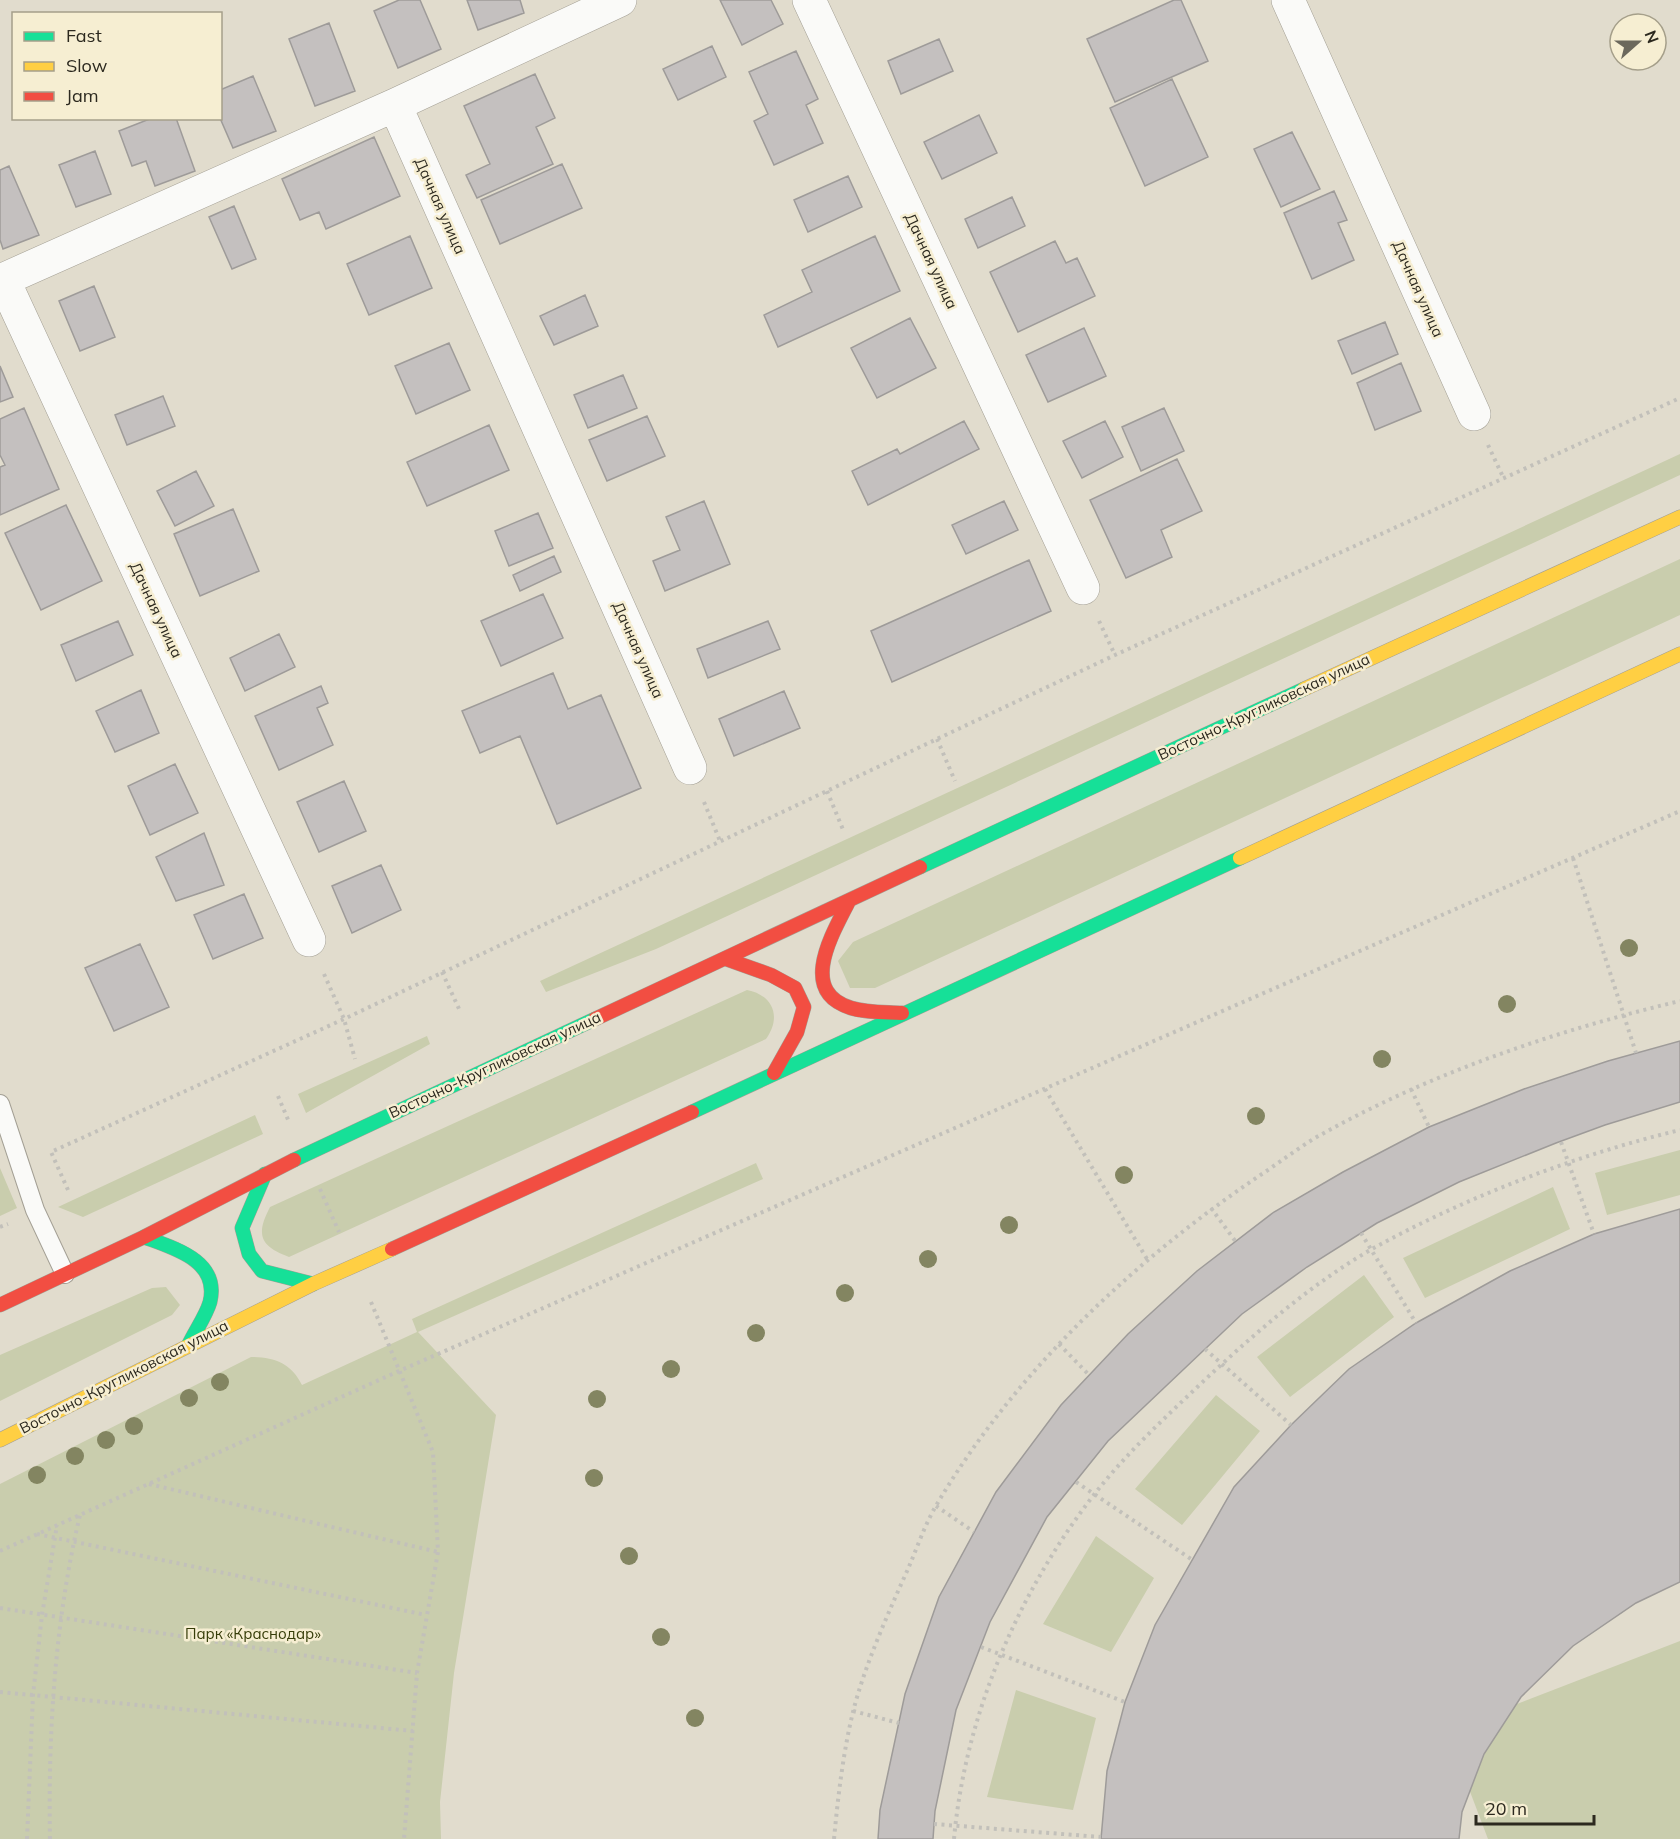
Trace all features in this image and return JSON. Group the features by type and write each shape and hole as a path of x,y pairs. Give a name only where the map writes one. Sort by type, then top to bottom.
{"main road":[{"name":"Восточно-Кругликовская улица","path":"0,1305 144,1237 265,1174 402,1108 726,959 1069,796 1680,517"},
{"name":"Восточно-Кругликовская улица","path":"0,1440 313,1284 1680,654"},
{"path":"849,901 825,950 820,978 828,995 848,1007 902,1013"},
{"path":"726,959 771,975 795,988 804,1007 797,1032 774,1073"},
{"path":"265,1174 242,1228 249,1254 262,1271 313,1284"},
{"path":"144,1237 190,1255 208,1274 210,1301 189,1344"}],"street":[{"name":"Дачная улица","path":"309,940 2,280 395,105 620,0"},
{"name":"Дачная улица","path":"809,0 1083,588"},
{"name":"Дачная улица","path":"1288,0 1474,414"},
{"name":"Дачная улица","path":"395,105 690,768"}],"lane":[{"path":"0,1104 35,1210 65,1274"}],"path":[{"path":"68,1190 51,1152 344,1019 937,739 1680,398"},
{"path":"937,739 955,781"},
{"path":"827,791 844,832"},
{"path":"0,1551 399,1371 1680,811"},
{"path":"1573,858 1636,1053"},
{"path":"309,940 344,1019 355,1059"},
{"path":"442,972 460,1011"},
{"path":"834,1839 853,1711 890,1608 936,1506 1004,1407 1059,1344 1147,1259 1211,1208 1314,1139 1411,1089 1527,1044 1624,1014 1680,1001"},
{"path":"1045,1089 1147,1259"},
{"path":"1411,1089 1429,1126"},
{"path":"279,1096 289,1122"},
{"path":"954,1839 979,1715 1001,1656 1042,1571 1094,1495 1149,1432 1277,1314 1371,1250 1466,1203 1628,1142 1680,1130"},
{"path":"1561,1142 1594,1234"},
{"path":"317,1183 341,1236"},
{"path":"1211,1208 1236,1242"},
{"path":"0,1227 8,1224"},
{"path":"1361,1233 1416,1323"},
{"path":"371,1302 433,1452 438,1552 417,1673 404,1839"},
{"path":"1059,1344 1089,1375"},
{"path":"1205,1349 1291,1425"},
{"path":"1077,1482 1191,1559"},
{"path":"149,1484 438,1552"},
{"path":"936,1506 974,1532"},
{"path":"50,1839 49,1771 55,1697 73,1542 80,1514"},
{"path":"27,1839 33,1695 42,1615 57,1524"},
{"path":"36,1534 426,1615"},
{"path":"0,1608 417,1673"},
{"path":"981,1647 1125,1702"},
{"path":"0,1692 413,1731"},
{"path":"853,1711 899,1723"},
{"path":"934,1824 1101,1837"}],"green space":[{"path":"1680,454 1680,475 656,949 546,992 540,981"},
{"path":"1680,559 1680,615 875,988 850,988 838,961 853,942"},
{"path":"747,990 763,997 772,1008 773,1023 766,1039 289,1257 271,1248 263,1238 263,1225 270,1207"},
{"path":"427,1036 430,1044 306,1113 298,1094"},
{"path":"255,1115 263,1134 83,1217 58,1207"},
{"path":"1680,1150 1680,1195 1607,1215 1595,1173"},
{"name":"Парк «Краснодар»","path":"756,1163 763,1179 418,1332 496,1415 454,1673 440,1802 441,1839 0,1839 0,1484 251,1357 267,1358 287,1366 298,1377 302,1385 417,1332 412,1319"},
{"path":"0,1168 17,1208 0,1216"},
{"path":"1553,1187 1570,1229 1425,1298 1403,1258"},
{"path":"1364,1275 1394,1317 1290,1397 1257,1357"},
{"path":"166,1287 180,1305 172,1315 0,1401 0,1355 152,1288"},
{"path":"1216,1395 1260,1431 1182,1525 1135,1489"},
{"path":"1096,1536 1154,1578 1111,1652 1043,1624"},
{"path":"1680,1641 1680,1839 1488,1839 1447,1731"},
{"path":"1016,1690 1096,1718 1073,1810 987,1797"}],"building":[{"path":"399,0 420,0 441,49 398,68 374,11"},
{"path":"467,0 520,0 524,13 478,30"},
{"path":"720,0 771,0 783,24 742,45"},
{"path":"1174,0 1181,0 1208,61 1115,102 1087,39"},
{"path":"329,23 355,91 315,106 289,39"},
{"path":"939,39 953,71 901,94 888,61"},
{"path":"712,46 726,77 678,100 663,69"},
{"path":"796,51 818,99 806,105 823,143 774,165 754,121 768,114 749,72"},
{"path":"535,74 555,118 536,127 553,164 477,198 466,175 490,164 464,106"},
{"path":"253,76 276,131 233,148 221,120 222,89"},
{"path":"1172,79 1208,157 1145,186 1110,108"},
{"path":"979,115 997,153 942,179 924,142"},
{"path":"147,120 177,120 195,171 155,186 146,161 132,166 119,131"},
{"path":"1292,132 1320,189 1281,207 1254,149"},
{"path":"374,137 400,196 326,229 319,212 300,220 282,179"},
{"path":"95,151 111,194 76,207 59,165"},
{"path":"562,164 582,208 500,244 481,200"},
{"path":"9,166 39,235 3,249 0,240 0,170"},
{"path":"848,176 862,207 808,232 794,200"},
{"path":"1334,191 1347,220 1338,223 1354,260 1312,279 1284,213"},
{"path":"1012,197 1025,226 978,248 965,219"},
{"path":"234,206 256,259 232,269 209,217"},
{"path":"410,236 432,288 369,315 347,264"},
{"path":"875,236 900,291 778,347 764,315 812,292 802,270"},
{"path":"1055,241 1066,263 1077,258 1095,296 1018,332 990,272"},
{"path":"94,286 115,337 80,351 59,301"},
{"path":"585,295 598,326 554,345 540,316"},
{"path":"910,318 936,368 877,398 851,348"},
{"path":"1385,322 1398,354 1352,374 1338,341"},
{"path":"1084,328 1106,376 1048,402 1026,355"},
{"path":"449,343 470,390 416,414 395,366"},
{"path":"1401,363 1421,411 1375,430 1357,383"},
{"path":"0,366 13,397 0,402"},
{"path":"623,375 637,408 588,428 574,395"},
{"path":"163,396 175,426 127,445 115,415"},
{"path":"24,408 59,489 0,515 0,467 5,465 0,455 0,419"},
{"path":"1164,408 1184,451 1141,471 1122,427"},
{"path":"647,416 665,456 607,481 589,440"},
{"path":"964,421 979,449 868,505 852,471 897,449 900,454"},
{"path":"1105,421 1123,457 1082,478 1063,441"},
{"path":"489,425 509,470 427,506 407,462"},
{"path":"1177,459 1202,511 1161,530 1172,557 1126,578 1090,500"},
{"path":"196,471 214,506 175,526 157,491"},
{"path":"704,501 730,564 665,591 653,561 680,550 666,517"},
{"path":"1004,501 1018,530 966,554 952,525"},
{"path":"66,505 102,581 41,610 5,533"},
{"path":"233,509 259,571 200,596 174,534"},
{"path":"538,513 553,548 509,566 495,531"},
{"path":"554,556 561,572 520,591 513,575"},
{"path":"1029,560 1051,611 892,682 871,631"},
{"path":"543,594 563,638 501,666 481,621"},
{"path":"118,621 133,655 76,681 61,645"},
{"path":"768,621 780,649 708,678 697,649"},
{"path":"279,634 295,667 245,691 230,658"},
{"path":"553,673 568,709 601,695 641,788 557,824 520,736 480,753 462,711"},
{"path":"321,686 328,703 317,708 333,745 279,770 255,716"},
{"path":"141,690 159,733 115,752 96,711"},
{"path":"784,691 800,728 734,756 719,719"},
{"path":"175,764 198,813 150,835 128,786"},
{"path":"344,781 366,831 319,852 297,802"},
{"path":"204,833 224,885 176,901 156,857"},
{"path":"381,865 401,910 352,933 332,886"},
{"path":"244,894 263,938 213,959 194,915"},
{"path":"140,944 169,1007 114,1031 85,968"},
{"path":"1680,1041 1680,1102 1556,1143 1459,1182 1377,1223 1307,1267 1242,1314 1108,1441 1047,1517 990,1622 956,1710 935,1811 933,1839 878,1839 880,1810 905,1694 939,1597 996,1492 1061,1405 1128,1334 1197,1271 1274,1212 1343,1172 1429,1127 1524,1089 1608,1061"},
{"path":"1680,1209 1680,1582 1636,1603 1573,1646 1521,1697 1484,1754 1462,1812 1459,1839 1101,1839 1107,1771 1125,1702 1155,1625 1234,1487 1291,1425 1349,1369 1416,1323 1510,1271 1594,1234"}],"traffic: fast":[{"path":"920,867 1304,689"},
{"path":"692,1112 1240,858"},
{"path":"294,1160 595,1019"},
{"path":"265,1174 242,1228 249,1254 262,1271 313,1284"},
{"path":"144,1237 192,1258 208,1276 211,1288 210,1302 189,1344"}],"traffic: slow":[{"path":"1304,689 1680,517"},
{"path":"1240,858 1680,654"},
{"path":"0,1440 313,1284 392,1249"}],"traffic: jam":[{"path":"595,1019 920,867"},
{"path":"849,901 828,944 822,975 826,989 835,1000 857,1010 902,1013"},
{"path":"726,959 771,975 795,988 804,1007 797,1032 774,1073"},
{"path":"392,1249 692,1112"},
{"path":"0,1305 144,1237 294,1160"}]}
